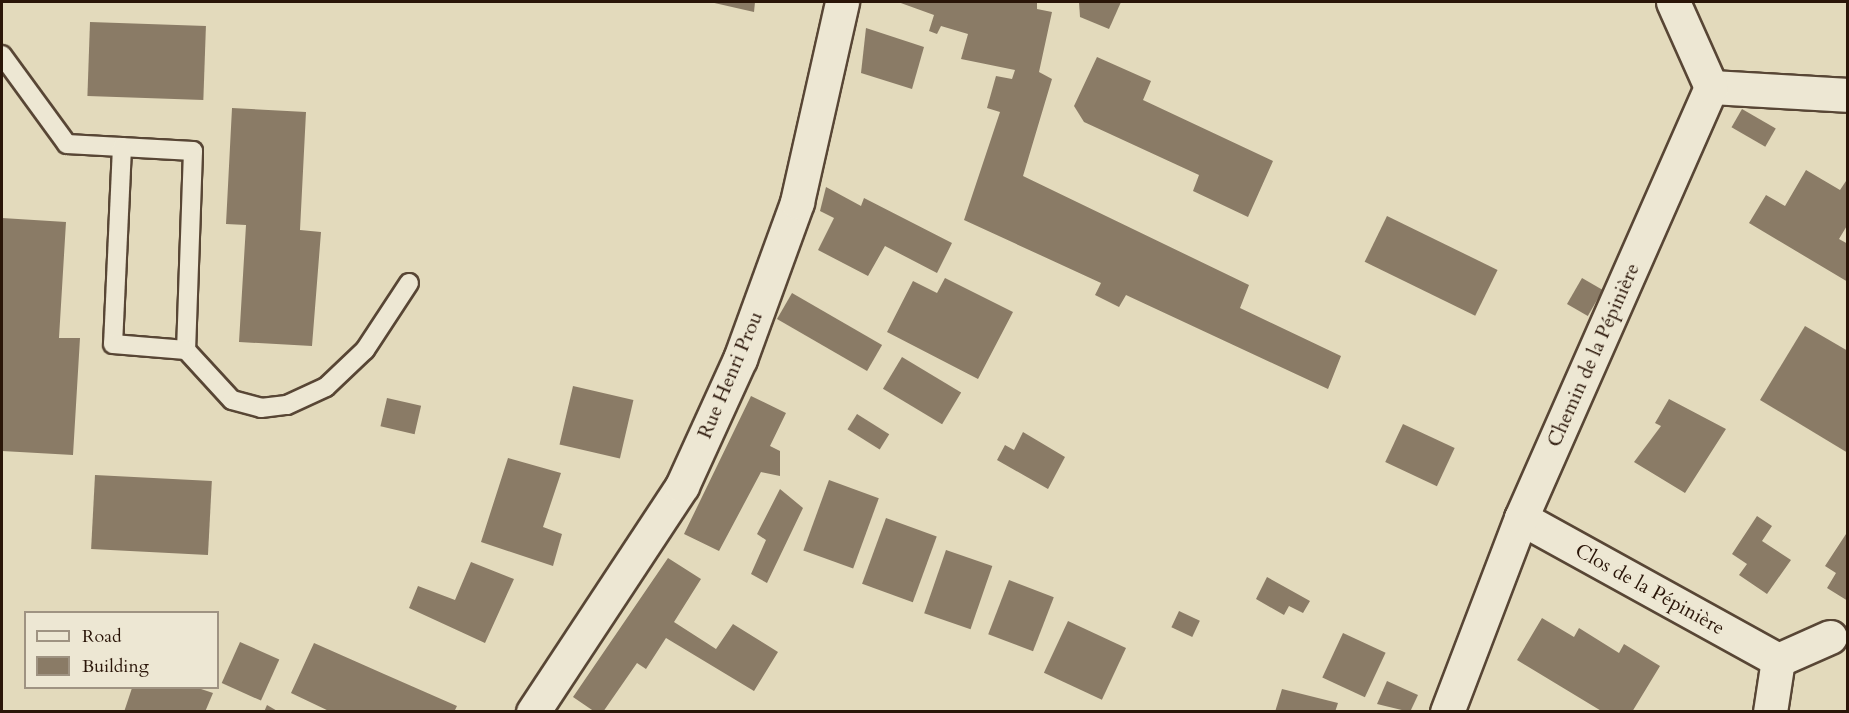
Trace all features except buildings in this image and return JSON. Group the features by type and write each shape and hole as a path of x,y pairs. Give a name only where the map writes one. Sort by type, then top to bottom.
{"street":[{"name":"Rue Henri Prou","path":"533,711 682,486 741,359 797,202 842,2"},
{"path":"1674,2 1711,87 1848,95"},
{"name":"Chemin de la Pépinière","path":"1447,711 1521,518 1711,87"},
{"name":"Clos de la Pépinière","path":"1521,518 1778,660"},
{"path":"1770,711 1778,660 1830,637"}],"lane":[{"path":"2,55 67,144 193,151 186,350"},
{"path":"122,147 113,344 186,350 232,400 261,408 287,405 326,387 365,350 409,283"}]}
